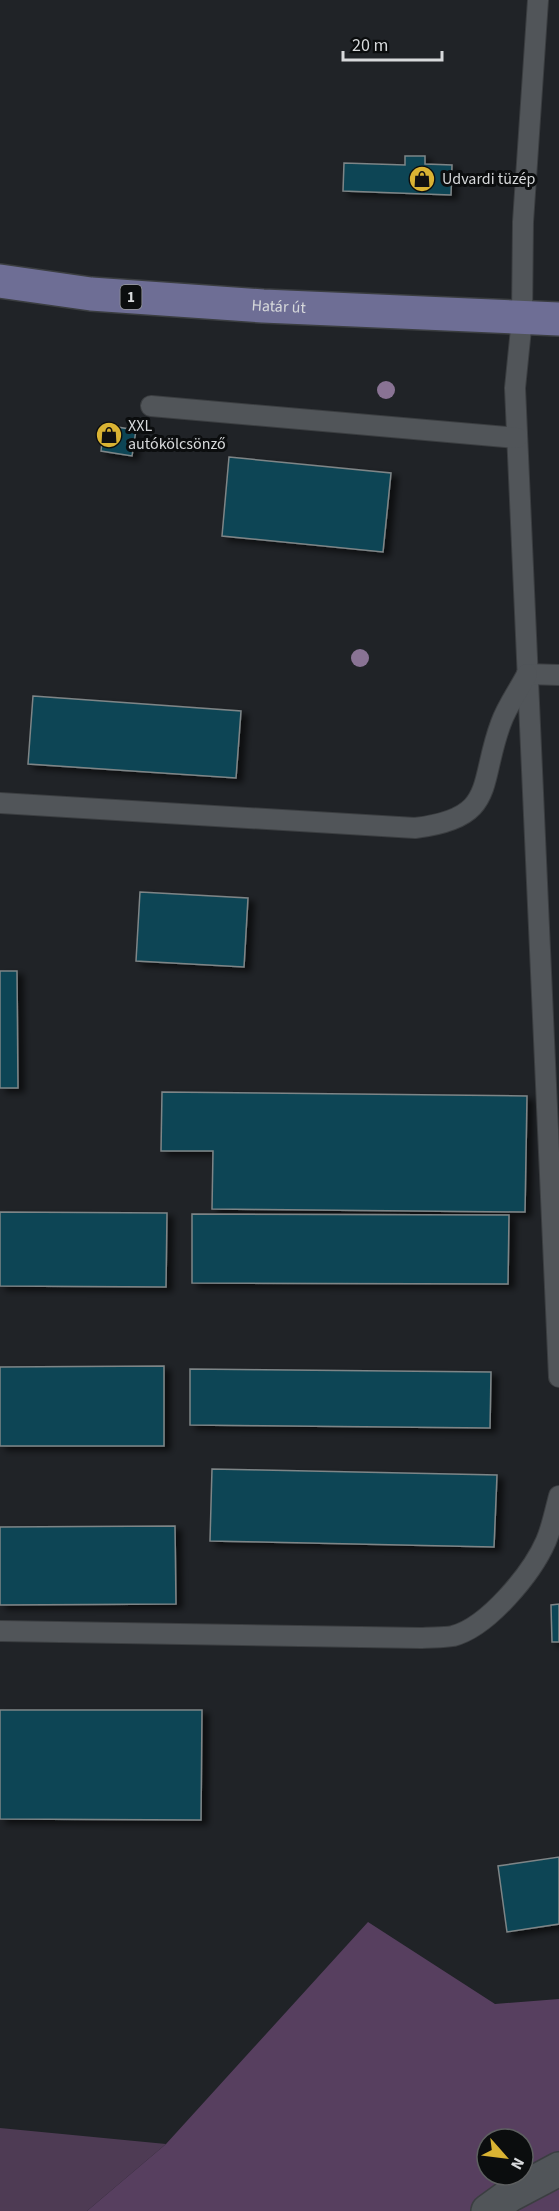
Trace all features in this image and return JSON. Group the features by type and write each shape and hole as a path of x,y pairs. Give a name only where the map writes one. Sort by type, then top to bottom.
{"main road":[{"name":"Határ út","path":"0,281 102,295 263,306 559,320"}],"street":[{"path":"488,2211 510,2195 559,2169"}],"lane":[{"path":"538,0 523,222 522,319 515,388 527,674 553,1146 559,1377"},
{"path":"151,406 517,438"},
{"path":"527,674 559,675"},
{"path":"0,802 415,828 441,825 461,818 477,800 487,781 501,723 527,674"},
{"path":"0,1630 421,1638 453,1636 475,1626 500,1605 522,1578 545,1542 559,1496"}],"shaded area":[{"path":"368,1922 495,2004 559,1999 559,2211 87,2211 166,2144"},
{"path":"0,2128 166,2144 87,2211 0,2211"}],"building":[{"path":"405,156 425,156 425,164 452,165 451,195 343,191 344,163 405,165"},
{"path":"104,425 136,430 132,456 101,451"},
{"path":"229,457 391,473 383,552 222,536"},
{"path":"33,696 241,711 236,778 28,764"},
{"path":"140,892 248,898 244,967 136,961"},
{"path":"0,971 17,971 18,1088 0,1088"},
{"path":"162,1092 527,1096 525,1212 212,1209 213,1151 161,1151"},
{"path":"0,1212 167,1213 166,1287 0,1286"},
{"path":"192,1214 509,1215 508,1284 192,1283"},
{"path":"164,1366 164,1446 0,1446 0,1367"},
{"path":"190,1369 491,1372 490,1428 190,1425"},
{"path":"212,1469 497,1475 494,1547 210,1541"},
{"path":"175,1526 176,1604 0,1605 0,1527"},
{"path":"559,1604 559,1642 552,1642 551,1605"},
{"path":"0,1710 202,1710 201,1820 0,1819"},
{"path":"559,1857 559,1924 507,1932 498,1866"}],"place":[{"name":"Udvardi tüzép","path":"422,179"},
{"name":"XXL autókölcsönző","path":"109,435"}]}
